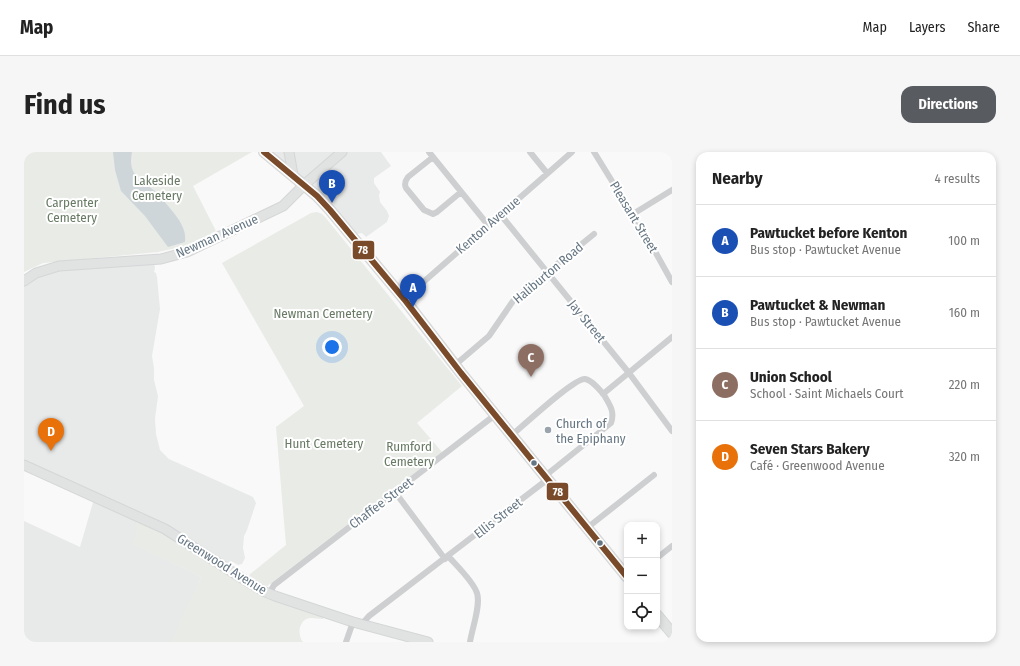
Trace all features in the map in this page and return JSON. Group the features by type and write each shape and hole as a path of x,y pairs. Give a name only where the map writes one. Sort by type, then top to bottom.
{"main road":[{"path":"264,152 318,196 330,210 404,299 495,415 624,573"},
{"path":"660,619 672,633"}],"street":[{"path":"289,152 293,175"},
{"name":"Newman Avenue","path":"24,281 36,273 59,266 161,259 186,252 283,206 304,185 342,152"},
{"path":"530,152 547,173"},
{"name":"Kenton Avenue","path":"404,299 572,152"},
{"name":"Pleasant Street","path":"594,152 633,214 672,282"},
{"path":"461,192 437,212 432,214 424,210 415,200 406,188 405,182 408,177 431,154 488,225"},
{"path":"633,214 672,190"},
{"name":"Jay Street","path":"500,214 629,373 672,431"},
{"name":"Haliburton Road","path":"455,365 490,336 513,301 594,234"},
{"path":"603,394 672,337"},
{"name":"Ellis Street","path":"358,623 370,616 447,557 547,477 611,423 613,414 612,408 603,394 590,381 586,379 580,380 557,397 512,435"},
{"name":"Chaffee Street","path":"269,594 274,585 495,415"},
{"name":"Greenwood Avenue","path":"24,465 165,529 269,594 358,623 423,641"},
{"path":"587,528 654,475"},
{"path":"395,492 447,557 474,587 477,593 478,605 470,642"},
{"path":"660,556 672,546"},
{"path":"346,642 358,623"}],"shaded area":[{"path":"113,152 132,152 131,160 134,172 137,177 159,195 181,223 185,242 168,247 145,216 121,191 115,170"},
{"path":"263,152 381,152 391,166 374,178 374,183 380,192 380,202 389,216 387,222 366,237 362,233 356,234"},
{"path":"154,262 154,272 156,273 157,277 160,309 152,356 154,380 158,396 155,419 156,434 160,450 169,459 253,497 256,503 244,536 243,548 245,558 242,564 238,565 233,562 231,570 137,531 133,544 196,574 201,578 172,642 24,642 24,521 80,547 94,499 24,468 24,284 45,272 64,269"}],"green space":[{"path":"24,152 252,152 193,186 216,231 189,245 158,252 43,263 24,272"},
{"path":"317,212 325,217 462,386 417,423 442,452 266,587 249,575 286,545 276,427 304,406 222,263 311,213"},
{"path":"138,517 229,572 324,613 323,619 310,618 303,621 300,627 300,637 303,642 172,642 179,623 201,578 196,574 132,544 137,531 135,525"}],"transit line":[{"name":"78","path":"264,152 317,196 330,210 404,299 461,373 624,573"}],"place":[{"name":"Pawtucket & Newman","path":"332,203"},
{"name":"Pawtucket before Kenton","path":"413,307"},
{"name":"Union School","path":"531,377"},
{"name":"Church of the Epiphany","path":"548,430"},
{"name":"Seven Stars Bakery","path":"51,451"}],"park label":[{"name":"Lakeside Cemetery","path":"157,188"},
{"name":"Carpenter Cemetery","path":"72,210"},
{"name":"Newman Cemetery","path":"323,313"},
{"name":"Hunt Cemetery","path":"324,443"},
{"name":"Rumford Cemetery","path":"409,454"}]}
